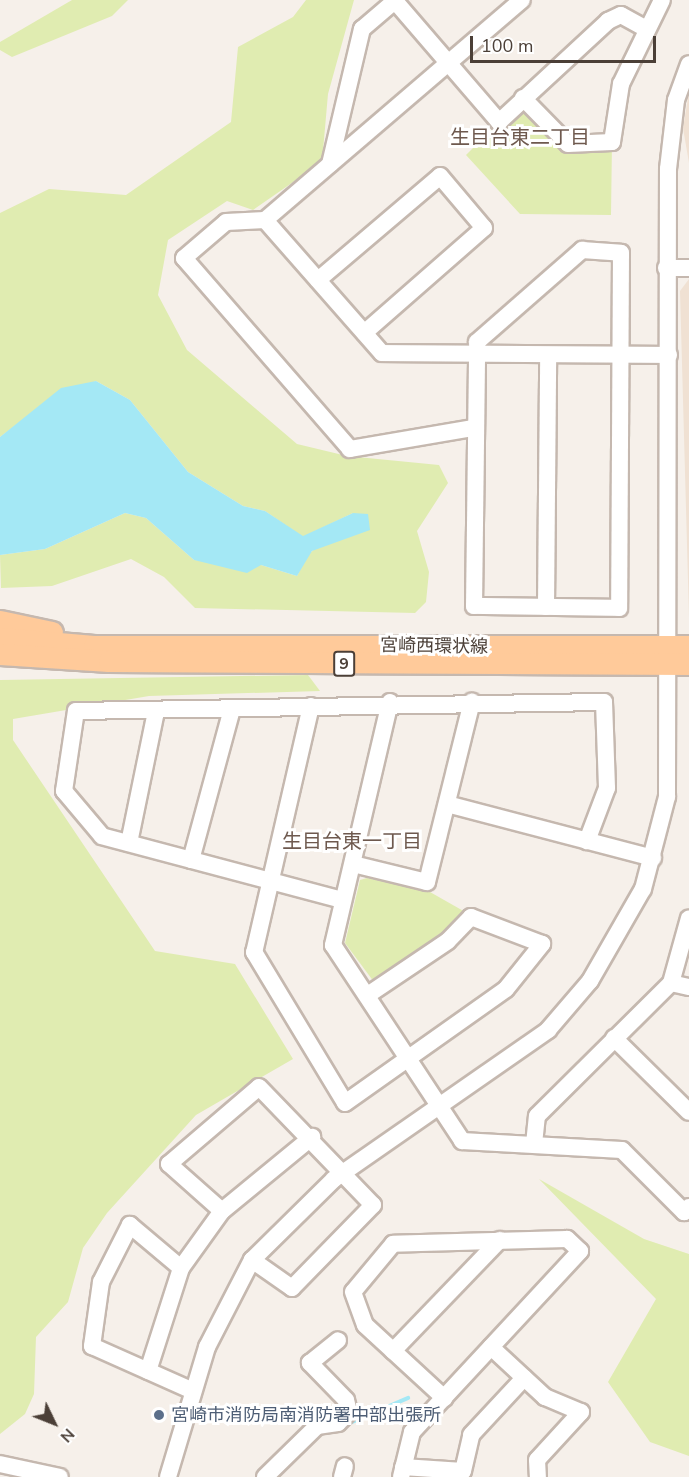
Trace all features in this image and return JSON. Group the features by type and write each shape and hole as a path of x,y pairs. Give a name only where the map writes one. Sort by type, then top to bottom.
{"main road":[{"path":"0,621 65,634 249,637 263,644"},
{"name":"宮崎西環状線","path":"0,638 94,646 263,644 679,655"},
{"name":"宮崎西環状線","path":"0,654 109,661 679,655"}],"street":[{"path":"473,428 350,449 184,258 226,222 265,220 522,0"},
{"path":"524,98 568,144 612,142 621,84 644,28 662,0"},
{"path":"330,164 362,29 396,1 499,122 608,21 621,15 644,28"},
{"path":"168,1477 193,1391 225,1306 252,1260 305,1204 346,1171 443,1106 538,1038 590,981 629,922 653,858 667,797 679,655 666,268 671,129 689,64"},
{"path":"318,280 440,177 484,228 364,333"},
{"path":"265,220 382,353 474,357 669,355"},
{"path":"582,250 621,253 617,356 619,608 474,606 473,428 474,357 477,342 582,250"},
{"path":"666,268 689,268"},
{"path":"546,607 548,357"},
{"path":"342,900 102,836 64,791 76,711 156,711 390,702 604,702 607,788 587,841"},
{"path":"390,702 333,945 368,995 406,1059 443,1106 462,1141 622,1150 684,1212 689,1207"},
{"path":"353,864 427,882 472,702"},
{"path":"311,706 268,880 254,952 345,1103 506,988 542,945 471,917 448,941 368,995"},
{"path":"191,860 232,708"},
{"path":"129,843 156,711"},
{"path":"447,804 653,858"},
{"path":"534,1144 537,1116 671,983 689,918"},
{"path":"671,983 689,987"},
{"path":"614,1038 683,1107 689,1088"},
{"path":"222,1212 169,1164 229,1108 259,1087 346,1171 374,1205 292,1288 252,1260"},
{"path":"148,1371 181,1268 222,1212 312,1137"},
{"path":"181,1268 130,1225 101,1282 92,1346 193,1391"},
{"path":"444,1398 365,1325 353,1292 393,1244 567,1239 580,1251 444,1398 412,1432 402,1472 463,1471 471,1435 524,1378"},
{"path":"393,1351 500,1240"},
{"path":"265,1477 316,1426 338,1423 349,1412 346,1400 310,1363 338,1340"},
{"path":"491,1347 545,1397 581,1412 537,1460 538,1477"},
{"path":"0,1464 60,1477"}],"shaded area":[{"path":"689,92 689,163 683,128"},
{"path":"689,279 689,617 680,291"}],"green space":[{"path":"72,0 128,0 112,16 12,57 0,50 0,42"},
{"path":"306,0 354,0 328,94 322,162 253,210 227,201 168,240 158,295 187,350 297,444 347,456 439,465 448,483 417,531 429,572 426,602 415,613 195,608 164,577 131,559 52,586 1,588 0,555 45,549 125,513 146,518 194,560 261,565 297,576 307,556 353,513 303,537 265,511 243,506 188,472 130,400 96,381 36,410 0,437 0,213 49,189 126,195 231,122 238,47 293,17"},
{"path":"523,98 568,144 612,142 611,215 520,214 466,155"},
{"path":"308,675 320,691 149,696 13,719 13,740 155,951 235,964 293,1059 196,1115 107,1213 83,1248 68,1302 36,1337 34,1394 25,1414 0,1434 0,680"},
{"path":"367,878 430,892 467,913 445,937 374,982 345,943 360,880"},
{"path":"539,1179 644,1239 689,1254 689,1456 650,1442 608,1382 656,1299"}],"water":[{"path":"96,381 130,400 188,472 243,506 265,511 303,536 353,513 368,514 370,530 312,551 297,576 261,565 247,573 194,560 146,518 125,513 45,549 0,555 0,437 61,388"}],"waterway":[{"path":"343,1426 408,1398"}],"place":[{"name":"宮崎市消防局南消防署中部出張所","path":"159,1415"}],"district":[{"name":"生目台東二丁目","path":"520,137"},
{"name":"生目台東一丁目","path":"352,841"}]}
